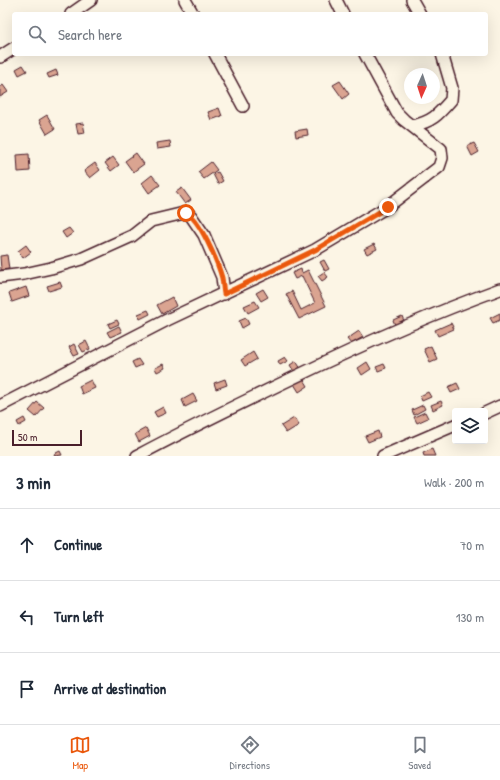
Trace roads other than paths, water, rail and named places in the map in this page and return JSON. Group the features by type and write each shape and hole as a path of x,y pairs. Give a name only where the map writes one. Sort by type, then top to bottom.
{"street":[{"path":"74,12 91,0"},
{"path":"186,0 192,12"},
{"path":"336,0 342,12"},
{"path":"412,0 419,12"},
{"path":"0,57 12,49"},
{"path":"216,56 243,106"},
{"path":"0,406 167,320 315,250 388,207 438,167 442,158 441,149 397,112 366,56"},
{"path":"412,126 425,123 434,118 451,100 452,88 443,56"},
{"path":"0,277 37,271 81,259 132,236 151,221 186,213 191,216 204,235 222,277 224,294"},
{"path":"137,456 199,423 332,360 463,302 500,289"},
{"path":"488,412 500,406"},
{"path":"383,456 452,426"}]}
